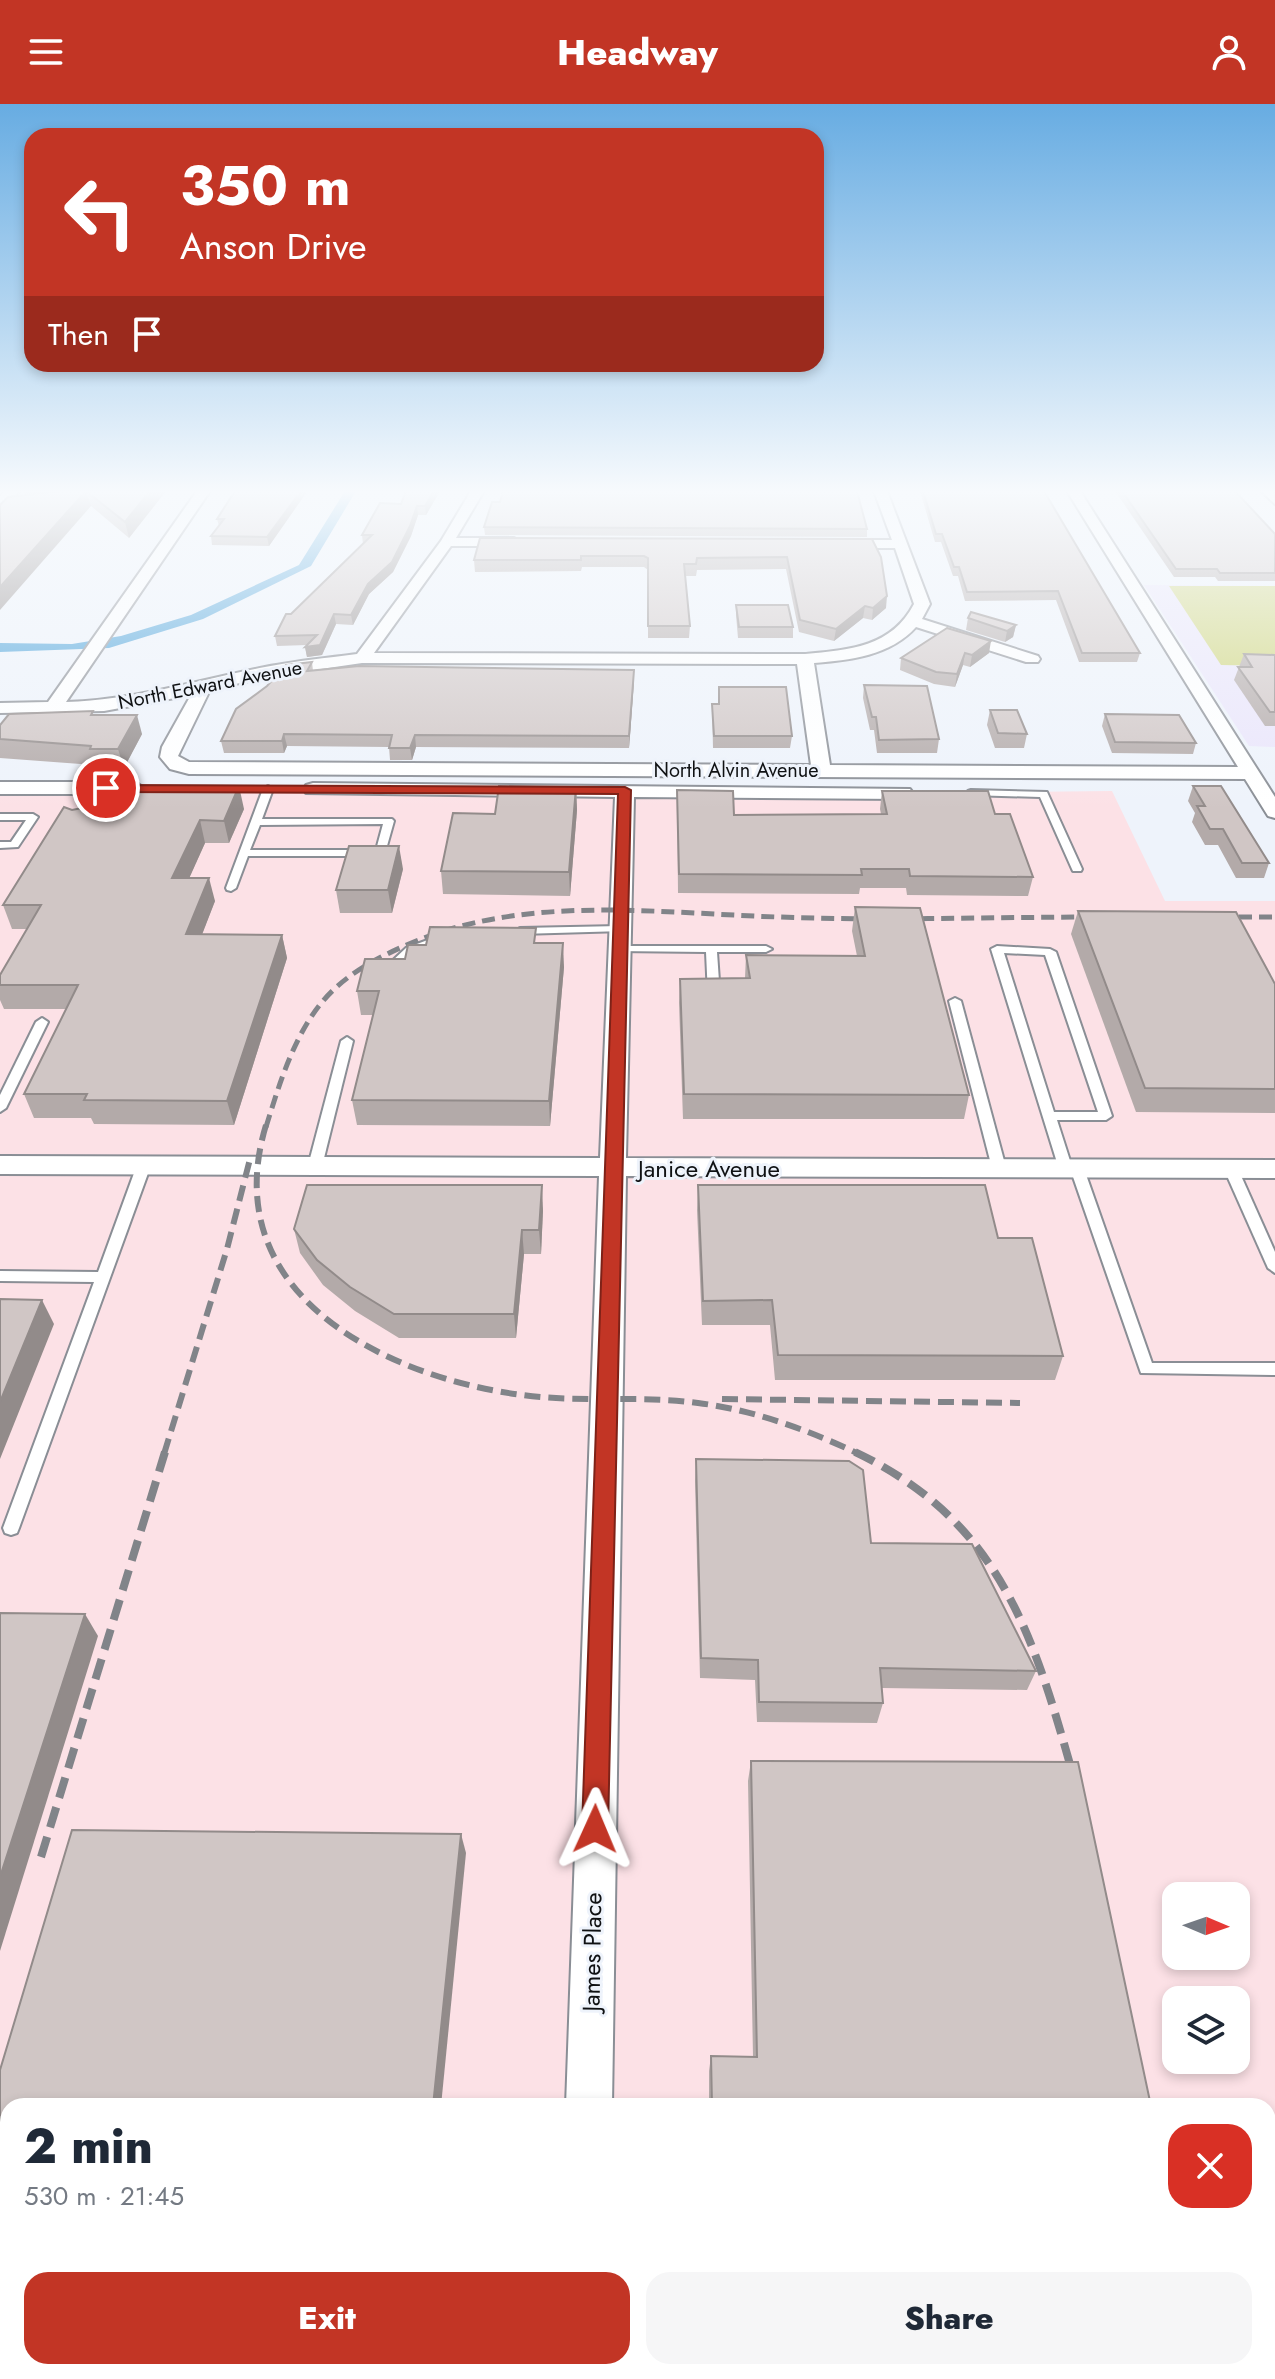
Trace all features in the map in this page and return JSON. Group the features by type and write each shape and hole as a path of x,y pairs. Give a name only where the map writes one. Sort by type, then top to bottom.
{"street":[{"path":"52,709 128,597"},
{"path":"362,658 407,597"},
{"path":"919,597 922,604 916,622 1032,659"},
{"path":"1140,597 1275,812"},
{"name":"North Edward Avenue","path":"0,708 20,714 104,706 203,688 266,672 362,658 805,659 848,655 879,647 903,634 916,622"},
{"path":"805,659 821,770"},
{"name":"North Alvin Avenue","path":"203,688 171,747 169,757 177,765 204,769 1248,773"},
{"path":"0,788 102,795 150,788"},
{"path":"276,789 911,793"},
{"name":"James Place","path":"589,2098 605,1398 615,1167 625,790"},
{"name":"Janice Avenue","path":"0,1165 1275,1169"}],"lane":[{"path":"231,888 255,822 276,789"},
{"path":"966,793 1044,794 1077,869"},
{"path":"0,817 33,817 14,845 0,845"},
{"path":"244,853 380,853 389,821 255,822"},
{"path":"514,932 711,949 766,949"},
{"path":"397,962 410,950 446,936 459,936"},
{"path":"711,949 714,996"},
{"path":"1049,1116 1106,1116 1050,952 997,949 1049,1116 1072,1169 1146,1369 1275,1369"},
{"path":"955,1001 999,1168"},
{"path":"0,1108 42,1022"},
{"path":"315,1166 347,1041"},
{"path":"11,1528 144,1165"},
{"path":"1231,1169 1275,1268"},
{"path":"0,1276 103,1277"}],"shaded area":[{"path":"1152,597 1275,597 1275,747 1249,746"},
{"path":"0,787 903,793 1112,791 1165,901 1275,901 1275,2098 0,2098"}],"green space":[{"path":"1176,597 1275,597 1275,666 1221,665"}],"water":[{"path":"230,597 247,597 203,619 109,648 0,652 0,643 72,644 121,636 191,615"}],"building":[{"path":"308,597 361,597 351,615 334,614 320,645 305,647 317,635 275,636 286,614 291,614"},
{"path":"648,597 687,597 690,626 648,626"},
{"path":"795,597 886,597 873,608 865,606 836,629 800,620"},
{"path":"1060,597 1107,597 1140,653 1082,653"},
{"path":"736,605 788,605 793,627 739,627"},
{"path":"971,612 1016,625 1007,631 968,618"},
{"path":"947,628 991,641 972,655 965,653 957,674 936,672 901,658"},
{"path":"1244,654 1275,655 1275,712 1270,712 1238,667 1252,667"},
{"path":"312,662 307,671 359,666 634,670 629,736 415,735 410,748 389,748 392,735 284,734 282,741 221,741 236,709 267,686 286,665"},
{"path":"864,685 927,686 939,739 879,740 876,717 872,717"},
{"path":"719,687 786,687 792,736 714,736 712,704 719,704"},
{"path":"990,710 1017,710 1027,734 998,733"},
{"path":"93,711 91,715 137,715 118,749 0,739 0,725 9,714"},
{"path":"1105,714 1179,715 1196,743 1115,742"},
{"path":"100,785 239,786 224,821 200,820 172,878 209,878 186,934 282,935 227,1101 84,1100 87,1094 24,1094 78,985 0,985 0,975 41,905 3,905 64,807 72,810 87,807"},
{"path":"499,786 576,787 569,872 441,871 453,813 495,814"},
{"path":"1193,786 1221,786 1269,863 1242,863 1223,829 1210,829 1197,806 1205,806"},
{"path":"677,790 733,791 734,815 887,814 882,791 988,791 995,814 1010,814 1033,877 910,876 909,869 861,869 862,875 679,874"},
{"path":"349,846 399,846 388,890 336,890"},
{"path":"855,907 920,908 969,1095 684,1094 680,979 750,978 746,955 865,956"},
{"path":"1078,911 1236,912 1275,984 1275,1089 1145,1088"},
{"path":"430,927 536,928 534,943 563,943 549,1101 352,1100 379,991 357,991 365,959 405,959 408,945 426,945"},
{"path":"307,1185 542,1185 539,1230 522,1230 514,1314 394,1314 350,1287 317,1260 294,1229"},
{"path":"698,1185 985,1185 998,1238 1032,1238 1063,1356 778,1355 772,1300 703,1301"},
{"path":"0,1299 42,1300 0,1402"},
{"path":"696,1459 849,1461 863,1470 871,1543 972,1544 1036,1671 880,1668 883,1703 759,1702 758,1660 701,1658"},
{"path":"0,1613 85,1614 0,1877"},
{"path":"751,1761 1078,1762 1149,2098 712,2098 711,2056 757,2057"},
{"path":"72,1830 461,1834 434,2098 0,2098 0,2070"}],"railway":[{"path":"266,1127 296,1045 313,1014 331,992 380,957 447,930 493,919 587,910 858,919 1099,917"},
{"path":"1219,917 1275,917"},
{"path":"266,1125 257,1184 265,1236 288,1280 323,1316 367,1346 417,1369 469,1385 522,1395 676,1401 719,1406 800,1429 857,1453"},
{"path":"164,1454 227,1249 251,1155"},
{"path":"722,1399 1020,1403"},
{"path":"41,1857 165,1452"},
{"path":"857,1453 905,1480 946,1513 978,1549 1005,1589 1044,1679 1075,1782"}],"route":[{"path":"106,788 625,790 615,1167 605,1398 595,1829"}]}
